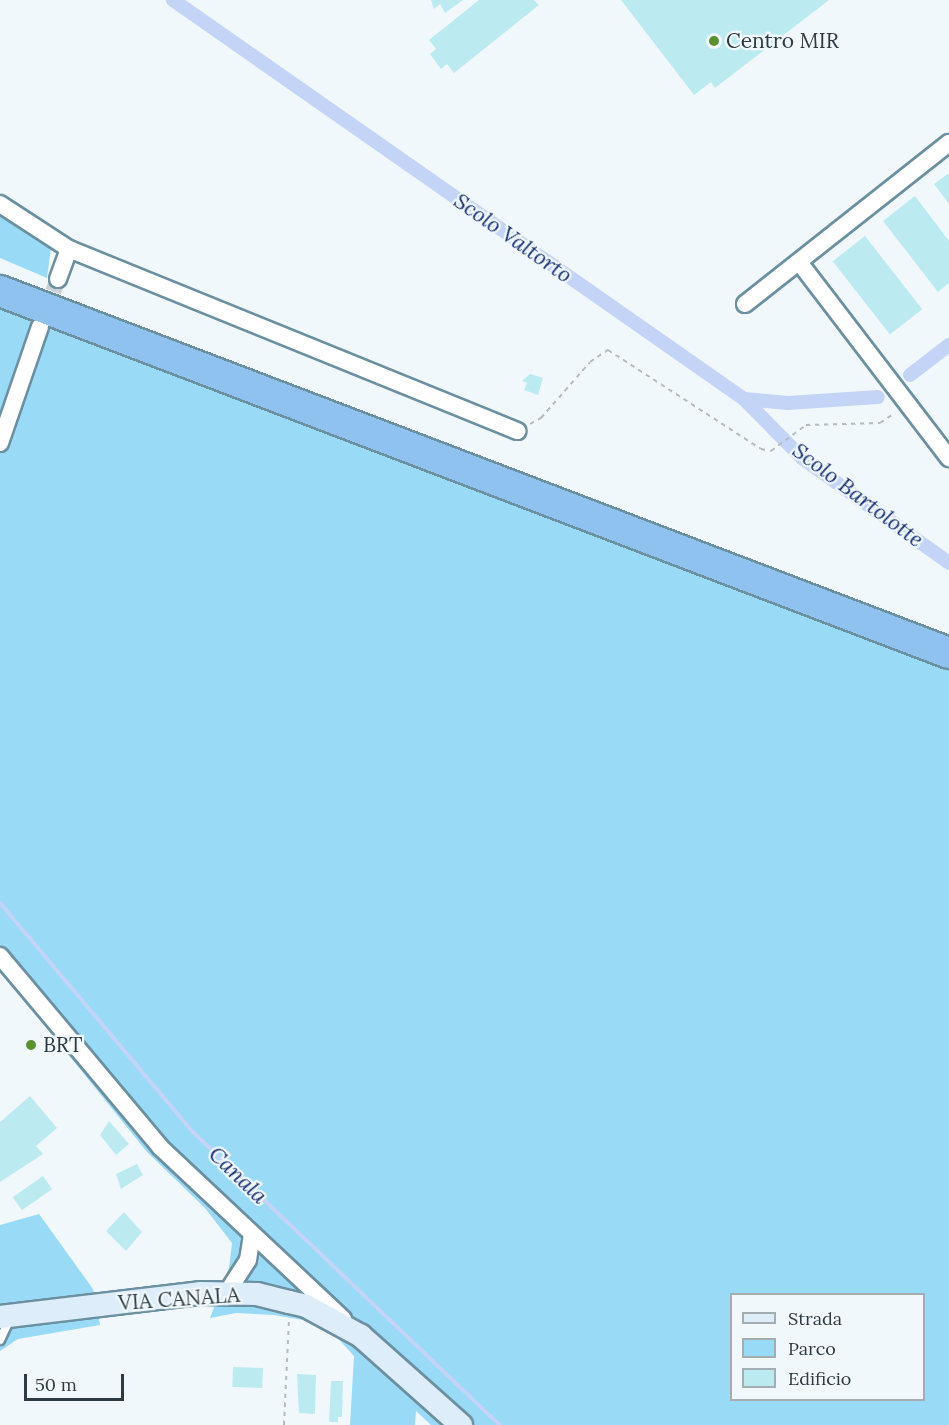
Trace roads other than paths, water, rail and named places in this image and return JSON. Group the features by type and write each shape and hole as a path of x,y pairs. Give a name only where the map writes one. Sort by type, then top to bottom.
{"highway":[{"path":"0,284 45,283 949,633"},
{"path":"0,284 949,653"}],"street":[{"path":"745,304 949,143"},
{"path":"0,204 69,249 517,431"},
{"path":"45,283 69,249"},
{"path":"798,262 883,375 946,447"},
{"path":"0,443 40,327"},
{"path":"0,956 160,1147 361,1336"},
{"path":"226,1293 248,1260 252,1235"},
{"name":"VIA CANALA","path":"6,1317 200,1293 257,1294 306,1306 361,1336 461,1425"}],"lane":[{"path":"0,1340 6,1317"}],"waterway":[{"name":"Scolo Valtorto","path":"173,0 744,399 788,403 878,397"},
{"name":"Scolo Valtorto","path":"910,375 949,345"},
{"name":"Scolo Bartolotte","path":"744,399 802,458 949,563"},
{"name":"Canala","path":"0,903 193,1132 500,1425"}],"tunnel":[{"path":"45,314 58,279"}],"place":[{"name":"Centro MIR","path":"714,41"},
{"name":"BRT","path":"31,1045"}]}
